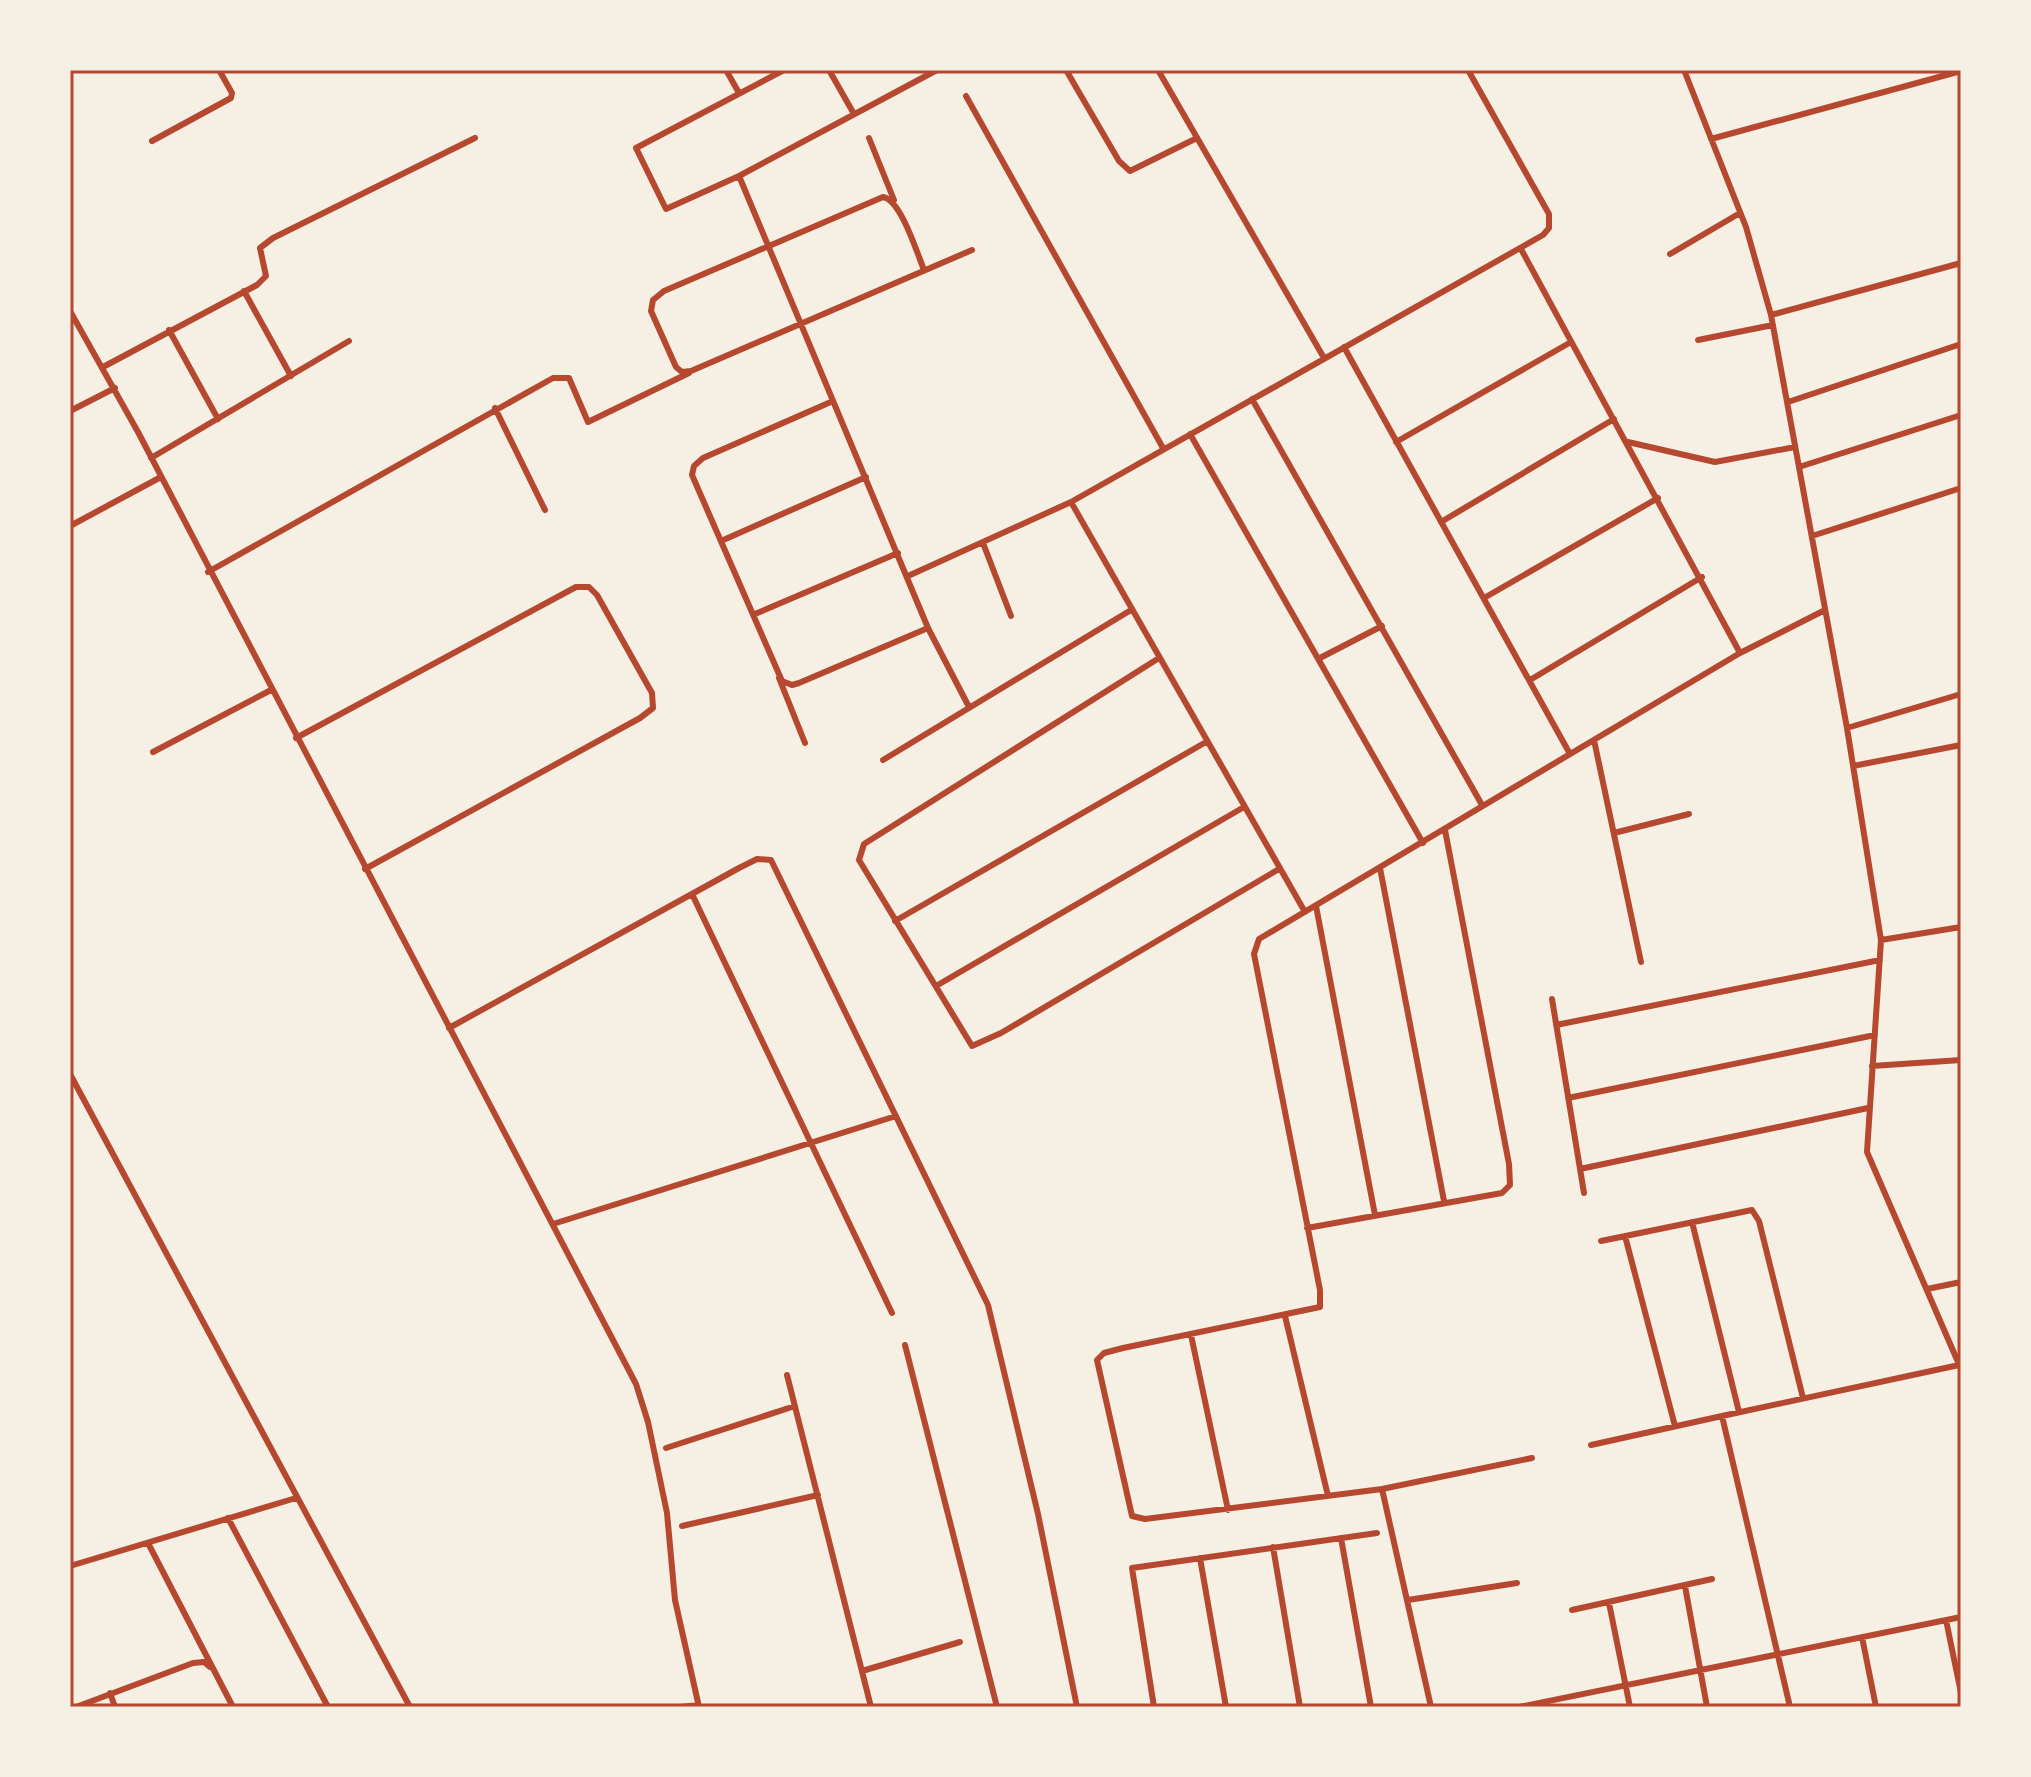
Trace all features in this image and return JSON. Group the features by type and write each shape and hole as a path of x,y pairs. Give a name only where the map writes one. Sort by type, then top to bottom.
{"street":[{"path":"152,141 231,98 232,93 219,70"},
{"path":"726,70 739,93"},
{"path":"784,70 636,148 666,209 739,176 937,70"},
{"path":"829,70 854,114"},
{"path":"911,70 917,80"},
{"path":"1066,70 1125,168 1134,171 1197,138"},
{"path":"1158,70 1324,358"},
{"path":"908,576 1071,502 1543,235 1549,228 1549,214 1468,70"},
{"path":"1591,1445 1960,1367 1867,1152 1881,940 1847,728 1771,315 1740,213 1684,70"},
{"path":"1711,139 1961,71"},
{"path":"966,96 1163,448"},
{"path":"103,367 266,276 260,248 273,238 475,138"},
{"path":"869,138 924,270"},
{"path":"739,176 928,628 969,707"},
{"path":"699,368 682,372 676,367 651,311 653,300 664,291 879,198 889,199 897,207"},
{"path":"1670,254 1740,213"},
{"path":"1521,249 1702,577 1740,653"},
{"path":"208,572 495,408 563,376 573,386 588,422 699,368 972,250"},
{"path":"1771,315 1961,263"},
{"path":"244,291 291,376"},
{"path":"70,311 115,388 208,572 553,1224 643,1402 667,1513 675,1600 698,1706 680,1707"},
{"path":"1698,340 1773,325"},
{"path":"169,330 218,419"},
{"path":"151,458 349,341"},
{"path":"1396,442 1571,342"},
{"path":"1788,402 1961,344"},
{"path":"1344,347 1570,754"},
{"path":"70,411 115,388"},
{"path":"1252,399 1482,805"},
{"path":"805,743 755,614 692,475 694,466 703,458 833,401"},
{"path":"495,408 545,510"},
{"path":"1799,467 1961,415"},
{"path":"1441,522 1614,419"},
{"path":"1190,434 1423,843"},
{"path":"1628,442 1715,462 1795,447"},
{"path":"70,526 161,477"},
{"path":"721,541 866,477"},
{"path":"1812,536 1961,488"},
{"path":"1484,598 1658,498"},
{"path":"1071,502 1305,912"},
{"path":"983,543 1011,616"},
{"path":"755,614 898,553"},
{"path":"1530,680 1702,577"},
{"path":"296,738 576,587 589,587 597,595 652,693 653,708 640,718 365,869"},
{"path":"883,760 1131,610"},
{"path":"1532,1458 1382,1489 1145,1519 1132,1516 1097,1360 1104,1353 1315,1310 1322,1301 1254,954 1259,939 1740,653 1825,610"},
{"path":"1318,659 1382,626"},
{"path":"778,675 792,685 928,628"},
{"path":"1159,658 864,844 859,860 967,1042 977,1045 1279,869"},
{"path":"153,752 271,690"},
{"path":"1847,728 1961,694"},
{"path":"1594,740 1641,962"},
{"path":"895,921 1206,742"},
{"path":"1853,766 1961,745"},
{"path":"936,986 1244,807"},
{"path":"1614,833 1689,814"},
{"path":"1307,1228 1502,1193 1512,1180 1445,830"},
{"path":"449,1028 757,859 771,860 988,1305 1038,1514 1077,1707"},
{"path":"1380,868 1444,1201"},
{"path":"692,894 892,1313"},
{"path":"1316,906 1375,1215"},
{"path":"1881,940 1961,927"},
{"path":"1556,1025 1880,960"},
{"path":"1552,999 1584,1193"},
{"path":"1568,1098 1875,1035"},
{"path":"1872,1066 1961,1060"},
{"path":"70,1074 410,1707"},
{"path":"1580,1169 1868,1108"},
{"path":"553,1224 896,1116"},
{"path":"1601,1241 1747,1210 1756,1213 1803,1398"},
{"path":"1692,1222 1739,1412"},
{"path":"1625,1236 1675,1426"},
{"path":"1927,1289 1961,1282"},
{"path":"1285,1316 1328,1496"},
{"path":"1191,1335 1228,1510"},
{"path":"905,1345 997,1707"},
{"path":"787,1375 871,1707"},
{"path":"666,1448 795,1406"},
{"path":"1722,1416 1790,1707"},
{"path":"1382,1489 1431,1707"},
{"path":"682,1526 818,1495"},
{"path":"70,1566 296,1498"},
{"path":"228,1518 328,1707"},
{"path":"1154,1707 1132,1568 1377,1533"},
{"path":"1341,1538 1371,1707"},
{"path":"148,1543 233,1707"},
{"path":"1273,1547 1300,1707"},
{"path":"1200,1558 1226,1707"},
{"path":"1572,1610 1712,1579"},
{"path":"1408,1600 1517,1583"},
{"path":"1685,1586 1707,1707"},
{"path":"1609,1603 1630,1707"},
{"path":"1519,1707 1961,1617"},
{"path":"1946,1620 1961,1693"},
{"path":"1862,1637 1876,1707"},
{"path":"862,1671 960,1642"},
{"path":"76,1707 193,1663 204,1662 213,1669"},
{"path":"110,1693 115,1707"}]}
